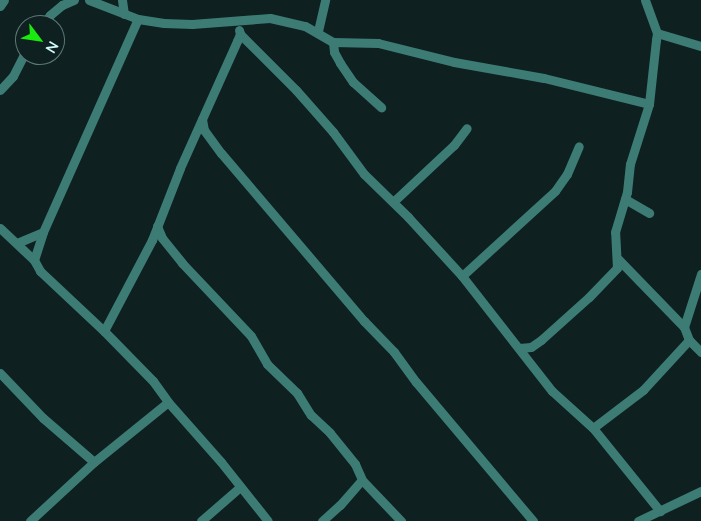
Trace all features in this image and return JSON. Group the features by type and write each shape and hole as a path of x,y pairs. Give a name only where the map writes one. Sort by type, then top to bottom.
{"street":[{"path":"0,6 4,0"},
{"path":"49,15 62,5 74,0"},
{"path":"89,0 138,20 192,24 270,18 305,26 318,31 333,42 378,43 462,64 544,78 648,104"},
{"path":"122,0 124,14"},
{"path":"318,31 325,0"},
{"path":"519,348 531,347 614,273 618,259 615,232 625,199 630,164 648,104 657,32 645,0"},
{"path":"34,260 44,232 138,20"},
{"path":"236,22 240,34 296,90 332,132 364,174 393,202 462,276 552,391 593,428 660,511"},
{"path":"657,32 701,46"},
{"path":"104,331 152,240 202,119 240,34"},
{"path":"333,42 334,52 353,82 381,107"},
{"path":"0,90 13,76 18,65"},
{"path":"202,119 204,130 220,153 364,320 394,352 416,382 533,521"},
{"path":"393,202 441,158 467,128"},
{"path":"462,276 555,191 567,174 579,146"},
{"path":"625,199 649,213"},
{"path":"157,226 162,238 182,264 252,336 268,364 297,393 311,415 334,438 355,464 362,480 401,521"},
{"path":"0,228 34,260 40,271 104,331 153,381 168,402 268,521"},
{"path":"17,244 44,232"},
{"path":"152,240 162,238"},
{"path":"618,259 684,327 689,340 701,352"},
{"path":"684,327 701,274"},
{"path":"593,428 643,390 689,340"},
{"path":"0,373 43,418 94,462"},
{"path":"30,521 94,462 168,402"},
{"path":"322,521 340,505 362,480"},
{"path":"201,521 240,487"},
{"path":"641,521 701,491"}]}
